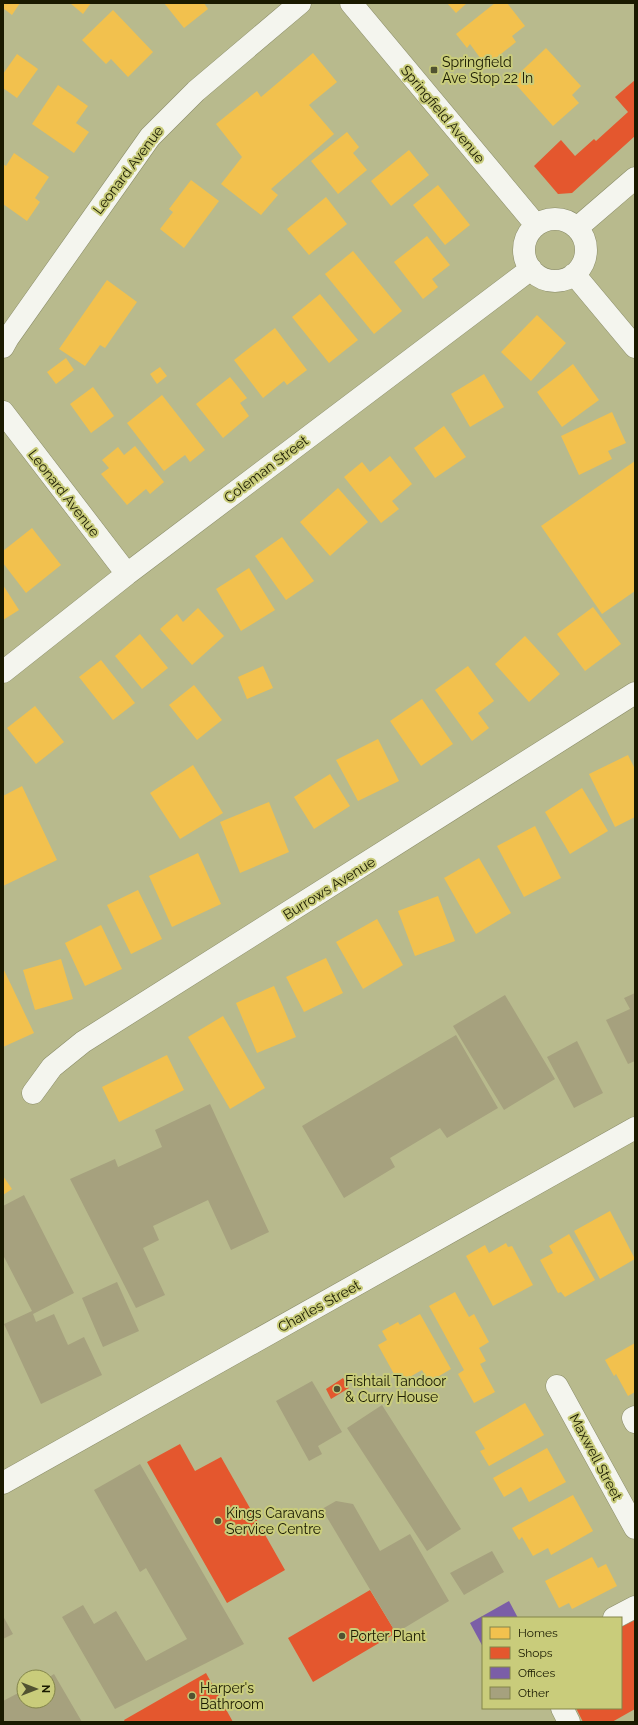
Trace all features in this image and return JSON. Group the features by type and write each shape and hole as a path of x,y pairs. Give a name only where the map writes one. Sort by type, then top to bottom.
{"street":[{"name":"Leonard Avenue","path":"3,347 150,137 196,91 300,3"},
{"name":"Springfield Avenue","path":"351,3 536,225"},
{"path":"577,228 635,178"},
{"path":"552,219 562,219 570,222 577,228 582,235 586,252 580,268 574,274 566,278 551,280 538,276 531,269 526,261 524,251 525,241 529,232 536,225 552,219"},
{"name":"Coleman Street","path":"3,672 126,574 531,269"},
{"path":"574,274 635,347"},
{"name":"Leonard Avenue","path":"3,412 126,574"},
{"name":"Burrows Avenue","path":"33,1093 52,1068 83,1042 635,693"},
{"name":"Charles Street","path":"3,1483 635,1128"},
{"name":"Maxwell Street","path":"557,1386 635,1528"},
{"path":"635,1417 633,1418 635,1422"},
{"path":"616,1617 635,1607"},
{"path":"562,1709 569,1722"}],"building: Homes":[{"path":"3,3 20,3 12,15 3,8"},
{"path":"70,3 91,3 83,14"},
{"path":"164,3 204,3 208,9 184,28"},
{"path":"447,3 467,3 456,13"},
{"path":"495,3 507,3 525,26 512,36 516,42 486,66 470,44 467,48 456,34"},
{"path":"113,10 153,52 128,77 111,59 106,64 82,40"},
{"path":"546,48 581,86 572,95 579,103 553,126 512,80"},
{"path":"313,53 337,82 309,105 334,134 271,189 278,195 261,215 221,184 242,157 216,124 257,91 261,97"},
{"path":"17,54 38,69 17,98 3,88 3,74"},
{"path":"58,85 88,106 76,123 89,132 74,153 32,124"},
{"path":"347,132 359,147 353,153 367,170 338,194 311,161"},
{"path":"409,150 429,175 391,206 371,181"},
{"path":"14,153 49,177 35,198 40,202 27,221 3,204 3,164 6,166"},
{"path":"191,180 219,201 184,248 160,229 173,212 169,209"},
{"path":"438,185 470,225 445,245 413,205"},
{"path":"326,197 347,224 309,255 287,229"},
{"path":"427,236 450,265 432,279 438,287 423,299 394,262"},
{"path":"353,251 402,311 374,334 325,274"},
{"path":"107,280 137,302 105,348 100,345 85,366 59,349"},
{"path":"320,294 358,340 329,363 292,317"},
{"path":"537,315 566,343 531,381 501,352"},
{"path":"275,328 307,370 287,385 284,381 263,398 234,360"},
{"path":"66,358 74,370 56,384 47,372"},
{"path":"573,364 599,400 562,427 537,392"},
{"path":"160,367 167,376 157,384 150,374"},
{"path":"484,374 504,407 470,427 451,394"},
{"path":"230,377 247,398 240,403 249,416 223,438 196,404"},
{"path":"93,387 114,416 91,433 70,404"},
{"path":"162,395 205,450 190,462 185,455 164,471 127,423"},
{"path":"612,412 626,443 608,451 612,459 579,475 561,436"},
{"path":"444,426 466,457 435,478 414,448"},
{"path":"135,446 164,482 150,494 146,489 127,505 101,474 109,468 102,460 118,447 124,455"},
{"path":"390,456 412,484 392,501 399,509 381,523 344,477 362,462 370,472"},
{"path":"635,461 635,591 602,614 541,526"},
{"path":"338,488 368,522 330,556 300,522"},
{"path":"32,528 61,565 26,593 3,563 3,551"},
{"path":"282,537 314,581 286,600 255,556"},
{"path":"249,568 275,610 241,631 216,589"},
{"path":"3,585 19,610 3,620"},
{"path":"593,607 621,644 585,671 557,634"},
{"path":"198,608 224,636 192,665 160,629 177,614 183,622"},
{"path":"140,634 168,668 142,689 115,656"},
{"path":"525,636 560,674 529,702 495,664"},
{"path":"101,660 135,703 113,720 79,677"},
{"path":"263,666 273,688 247,699 238,677"},
{"path":"468,666 494,701 478,713 489,728 472,741 435,690"},
{"path":"194,685 222,720 197,740 169,705"},
{"path":"422,699 453,744 421,766 390,721"},
{"path":"35,706 64,742 36,764 7,728"},
{"path":"378,739 399,781 358,801 336,760"},
{"path":"628,755 635,769 635,817 615,827 589,774"},
{"path":"193,765 223,813 180,839 150,793"},
{"path":"330,774 350,806 314,829 294,797"},
{"path":"22,786 57,860 3,886 3,796"},
{"path":"582,788 608,831 570,854 545,812"},
{"path":"269,802 289,852 240,873 220,822"},
{"path":"535,826 561,878 524,897 497,846"},
{"path":"198,853 221,904 172,927 149,876"},
{"path":"479,858 511,913 476,934 444,878"},
{"path":"138,890 162,939 131,954 107,905"},
{"path":"438,896 455,941 415,956 398,911"},
{"path":"377,919 403,965 363,989 336,942"},
{"path":"101,925 122,969 85,986 65,943"},
{"path":"326,958 343,993 304,1012 286,977"},
{"path":"61,959 73,999 35,1010 23,970"},
{"path":"3,968 34,1033 3,1047"},
{"path":"274,986 296,1037 257,1053 236,1003"},
{"path":"223,1016 265,1088 230,1109 188,1037"},
{"path":"167,1055 184,1090 119,1122 102,1087"},
{"path":"3,1176 12,1189 3,1195"},
{"path":"610,1211 635,1259 600,1279 574,1231"},
{"path":"569,1234 595,1280 565,1297 561,1292 558,1293 540,1260 553,1253 549,1246"},
{"path":"506,1243 508,1247 512,1246 533,1285 493,1306 466,1256 485,1245 489,1253"},
{"path":"455,1292 469,1317 474,1314 489,1342 479,1348 486,1361 480,1364 495,1392 474,1403 458,1374 464,1370 429,1306"},
{"path":"420,1314 451,1369 429,1382 422,1370 399,1383 378,1345 387,1340 382,1331 398,1322 400,1325"},
{"path":"635,1343 635,1392 628,1396 616,1374 614,1376 605,1360"},
{"path":"525,1403 544,1435 489,1466 480,1451 485,1449 475,1432"},
{"path":"547,1448 566,1482 529,1502 521,1487 504,1497 493,1478"},
{"path":"573,1495 593,1531 551,1555 548,1548 533,1556 522,1537 519,1540 512,1528"},
{"path":"592,1557 598,1568 606,1564 617,1586 572,1609 569,1603 559,1608 545,1581"}],"building: Shops":[{"path":"635,80 635,136 572,193 558,194 534,166 561,140 575,156 594,139 596,141 628,112 615,97"},
{"name":"Fishtail Tandoor & Curry House","path":"343,1378 349,1388 331,1399 326,1389"},
{"name":"Kings Caravans Service Centre","path":"180,1444 195,1471 221,1457 285,1570 227,1603 147,1462"},
{"name":"Porter Plant","path":"370,1590 396,1633 313,1682 288,1638"},
{"path":"635,1620 635,1709 612,1722 583,1722 576,1709 622,1709 622,1626"},
{"name":"Harper's Bathroom","path":"206,1673 233,1722 125,1722 124,1720"}],"building: Offices":[{"path":"509,1601 517,1617 482,1617 482,1645 470,1623"}],"building: Other":[{"path":"635,993 635,1061 628,1064 606,1020 630,1009 624,998"},
{"path":"505,995 555,1079 504,1110 453,1026"},
{"path":"456,1035 498,1108 447,1138 440,1128 390,1158 395,1167 344,1198 302,1126"},
{"path":"577,1041 603,1093 574,1108 547,1057"},
{"path":"210,1104 269,1232 231,1250 208,1200 153,1226 159,1240 143,1248 165,1295 136,1308 70,1179 115,1159 118,1167 162,1147 155,1130"},
{"path":"24,1195 74,1293 33,1314 36,1322 54,1314 68,1345 84,1337 102,1375 41,1404 4,1324 32,1311 3,1255 3,1206"},
{"path":"117,1282 139,1331 103,1347 82,1298"},
{"path":"312,1381 342,1432 318,1446 322,1454 309,1461 276,1401"},
{"path":"382,1405 461,1529 427,1551 347,1428"},
{"path":"140,1464 244,1644 115,1709 62,1617 83,1605 94,1624 116,1611 146,1661 187,1639 146,1568 140,1572 94,1490"},
{"path":"336,1501 353,1504 380,1551 410,1534 449,1601 396,1633 322,1509"},
{"path":"492,1551 504,1572 464,1595 450,1573"},
{"path":"3,1616 13,1634 3,1639"},
{"path":"56,1677 82,1722 3,1722 3,1701 16,1694 16,1709 56,1709"}],"place":[{"name":"Springfield Ave Stop 22 In","path":"434,70"},
{"name":"Fishtail Tandoor & Curry House","path":"337,1389"},
{"name":"Kings Caravans Service Centre","path":"218,1521"},
{"name":"Porter Plant","path":"342,1636"},
{"name":"Harper's Bathroom","path":"192,1696"}]}
